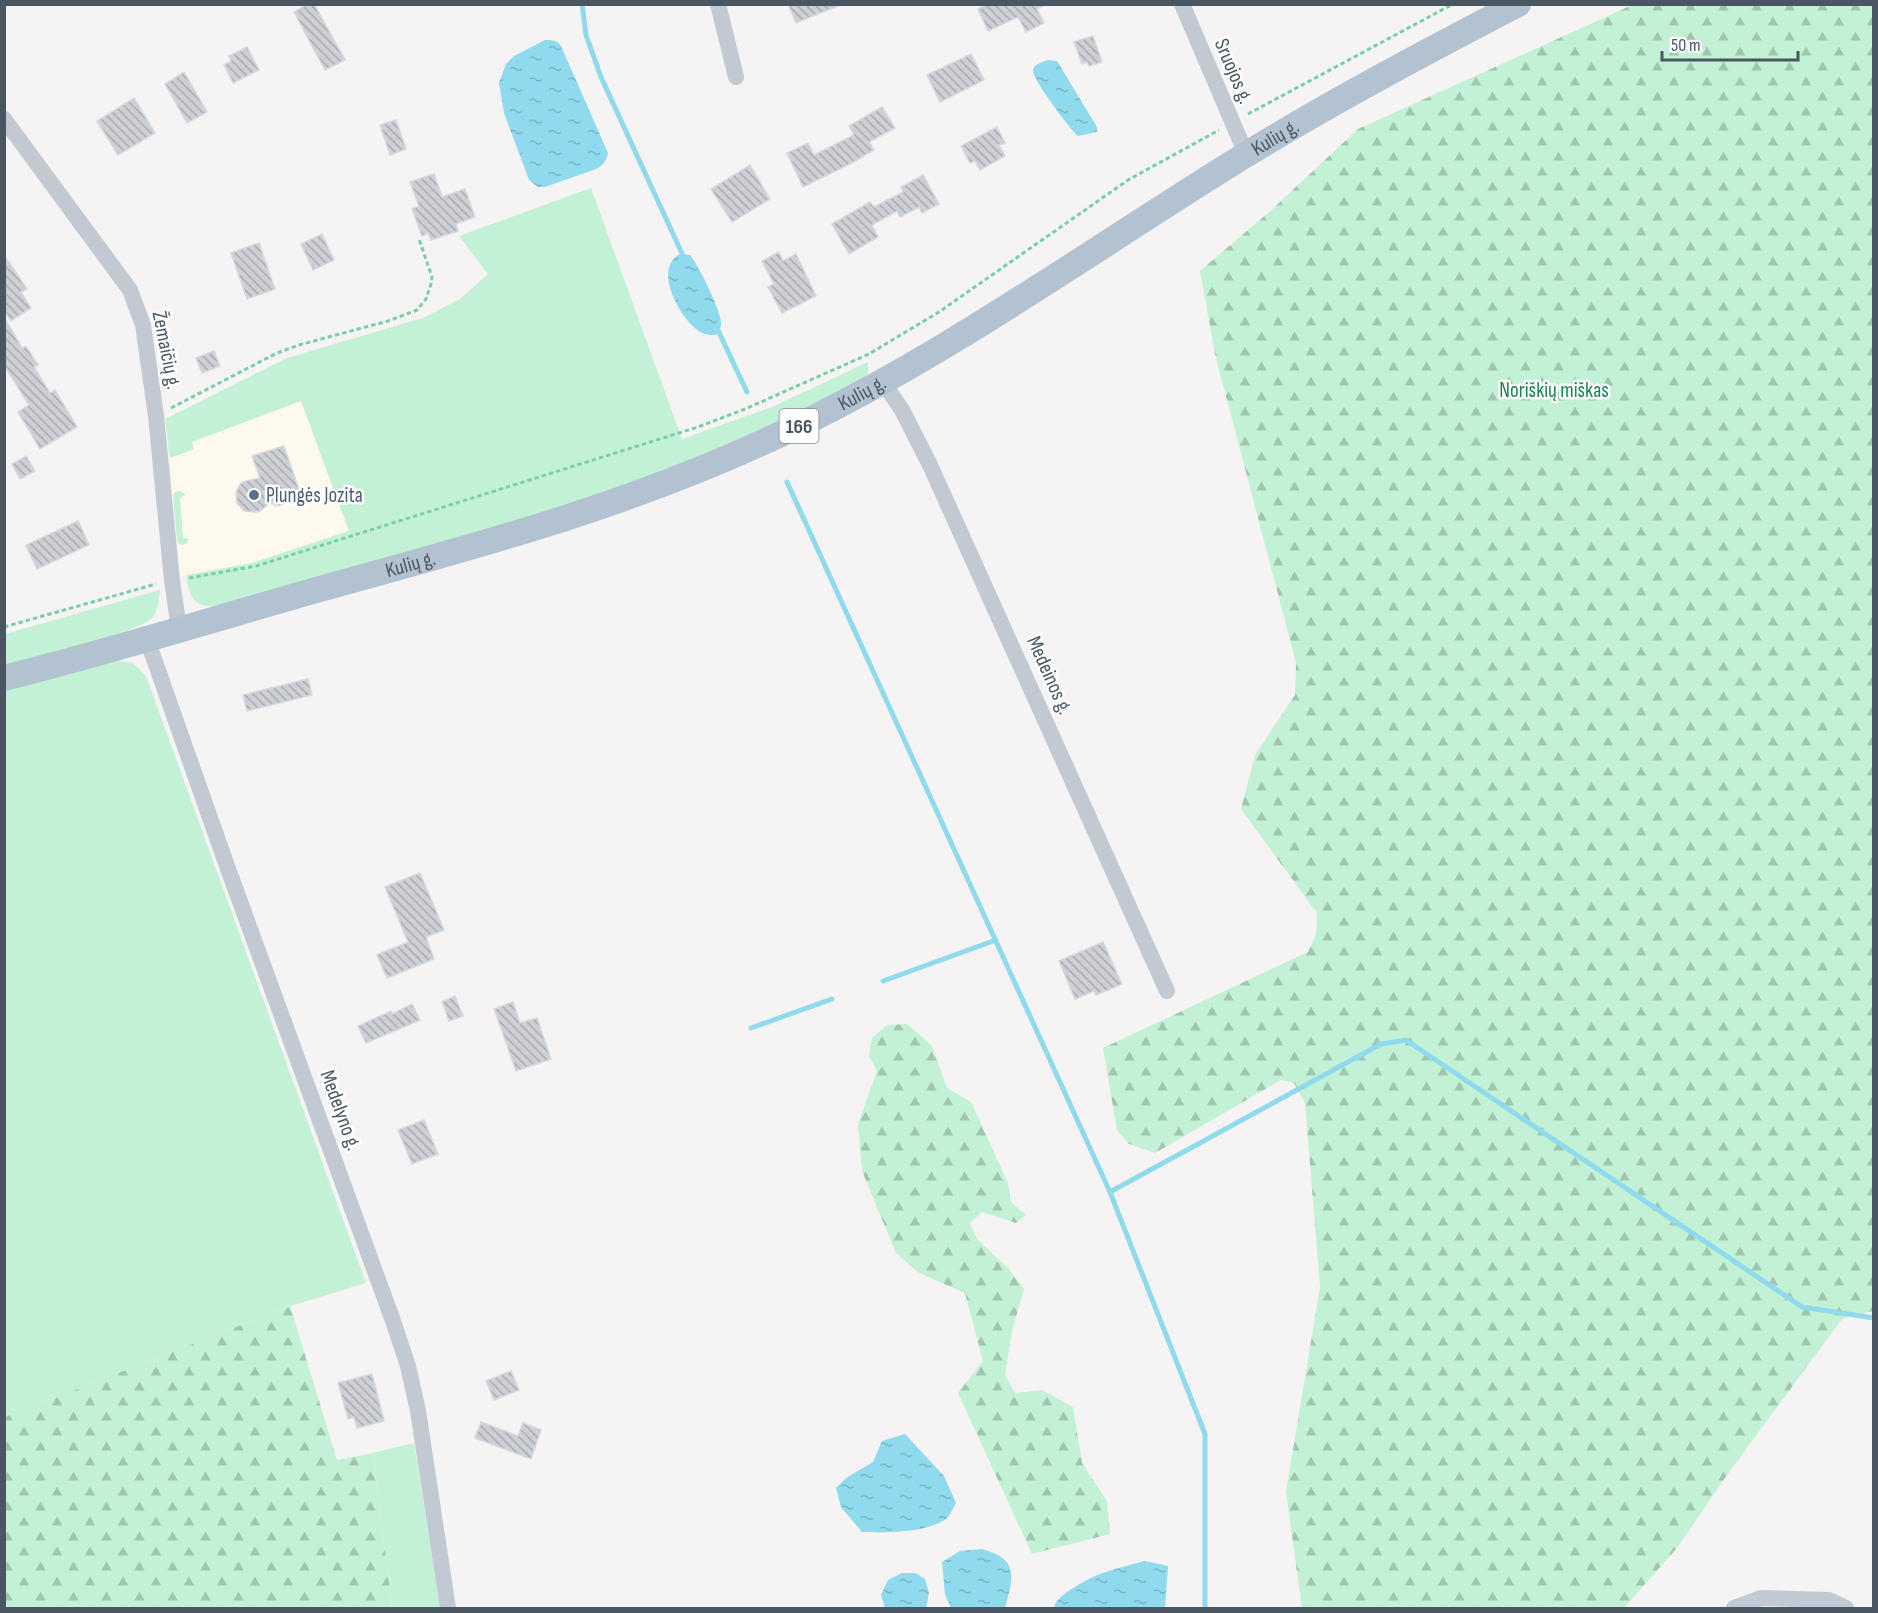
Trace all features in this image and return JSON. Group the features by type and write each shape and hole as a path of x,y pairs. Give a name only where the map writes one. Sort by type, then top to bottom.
{"main road":[{"name":"Kulių g.","path":"4,678 455,552 590,510 721,462 883,382 948,344 1246,154 1349,93 1518,4"}],"street":[{"path":"718,4 736,77"},
{"name":"Sruojos g.","path":"1182,4 1246,154"},
{"name":"Žemaičių g.","path":"4,119 130,290 143,325 156,416 179,629"},
{"name":"Medeinos g.","path":"883,382 902,411 930,465 1167,991"},
{"name":"Medelyno g.","path":"147,639 408,1366 418,1411 448,1608"},
{"path":"1734,1608 1761,1598 1829,1600 1846,1608"}],"path":[{"path":"4,627 172,580 256,566 698,427 746,409 879,348 939,312 1128,180 1453,4"},
{"path":"156,416 277,353 388,321 417,310 426,299 432,277 419,239"}],"shaded area":[{"path":"301,401 349,531 252,563 178,577 170,458 193,449 191,442"}],"green space":[{"name":"Noriškių miškas","path":"1632,5 1873,5 1873,1311 1842,1319 1727,1475 1677,1548 1624,1608 1302,1608 1286,1492 1320,1287 1305,1103 1294,1083 1281,1080 1155,1153 1129,1144 1117,1130 1103,1048 1308,952 1316,935 1317,913 1241,809 1255,755 1295,695 1296,663 1215,354 1200,271 1268,213 1358,129"},
{"path":"591,188 682,439 772,407 868,362 868,374 863,379 755,434 596,498 217,606 202,605 197,602 191,594 186,575 252,563 349,531 301,401 192,442 194,449 170,458 165,419 287,358 423,318 460,299 488,274 459,236"},
{"path":"180,491 186,495 180,498 183,538 189,539 186,544 180,545 177,541 173,495"},
{"path":"160,590 155,614 145,623 108,637 5,668 5,634"},
{"path":"107,662 133,663 146,676 366,1283 290,1306 5,1417 5,689"},
{"path":"907,1024 932,1046 947,1088 971,1102 1008,1183 1011,1202 1026,1215 1016,1223 982,1212 970,1223 977,1239 1008,1268 1024,1289 1012,1331 1005,1375 1015,1393 1042,1390 1073,1407 1082,1463 1107,1501 1110,1534 1032,1554 958,1393 983,1361 965,1293 919,1273 896,1253 862,1171 858,1124 877,1071 869,1056 872,1038 887,1025"},
{"path":"290,1306 337,1460 373,1453 392,1608 5,1608 5,1417"},
{"path":"414,1443 440,1608 392,1608 373,1453"}],"water":[{"path":"545,40 556,41 561,46 608,153 601,166 596,169 545,187 538,187 529,180 504,113 499,83 506,64 514,56"},
{"path":"1048,60 1057,61 1097,127 1097,132 1078,136 1045,93 1033,70 1037,65"},
{"path":"680,254 690,255 709,289 721,320 721,326 716,335 704,334 694,327 686,319 673,295 668,271 672,261"},
{"path":"905,1434 944,1476 956,1503 946,1519 938,1524 917,1530 862,1532 841,1507 836,1488 846,1478 873,1462 882,1441"},
{"path":"982,1549 1003,1558 1011,1571 1005,1608 951,1608 945,1595 942,1562 960,1551"},
{"path":"1145,1561 1168,1566 1165,1608 1054,1608 1060,1598 1082,1582 1108,1571"},
{"path":"902,1573 916,1573 925,1579 929,1593 926,1608 885,1608 881,1595 888,1580"}],"building":[{"path":"308,4 314,4 345,60 325,70 294,12"},
{"path":"788,4 840,4 840,5 796,23"},
{"path":"989,4 1046,4 1037,9 1044,23 1026,32 1018,17 988,31 978,9"},
{"path":"1093,36 1102,62 1089,66 1087,62 1082,64 1074,42"},
{"path":"247,47 259,70 233,83 224,65 231,61 229,56"},
{"path":"971,54 984,80 940,102 927,75"},
{"path":"184,72 207,112 187,123 165,84"},
{"path":"134,98 155,133 118,155 97,121"},
{"path":"882,107 895,128 869,142 874,150 803,187 787,153 808,143 814,155 854,135 849,126"},
{"path":"396,120 406,149 390,155 380,125"},
{"path":"997,127 1005,143 999,145 1005,156 980,170 975,161 970,163 961,146"},
{"path":"750,165 770,199 732,222 711,189"},
{"path":"434,174 442,197 465,189 475,217 456,224 458,231 431,240 428,233 422,236 412,209 419,206 410,182"},
{"path":"923,175 939,204 922,213 919,207 900,217 897,211 872,225 878,237 849,254 832,224 870,202 874,207 903,192 901,187"},
{"path":"322,234 334,260 313,270 301,244"},
{"path":"259,243 275,289 247,299 231,253"},
{"path":"779,252 783,261 796,254 816,296 782,313 768,287 774,284 762,261"},
{"path":"4,255 27,289 21,292 31,308 11,321 4,310"},
{"path":"4,317 22,348 26,346 38,365 34,367 50,393 55,390 77,427 40,449 18,412 29,405 4,365"},
{"path":"214,351 220,366 202,373 196,358"},
{"path":"284,446 302,498 278,506 270,503 260,511 244,511 237,503 236,492 241,483 260,478 252,456"},
{"path":"26,456 35,471 20,479 12,464"},
{"path":"78,521 89,545 37,569 26,545"},
{"path":"308,679 312,695 247,711 243,695"},
{"path":"420,873 444,930 426,937 434,959 387,978 377,955 408,942 385,887"},
{"path":"1103,942 1122,984 1096,995 1094,991 1075,999 1059,961"},
{"path":"455,996 463,1016 449,1021 442,1002"},
{"path":"513,1002 520,1023 537,1018 551,1059 516,1071 494,1009"},
{"path":"412,1004 420,1020 366,1043 358,1026"},
{"path":"424,1120 438,1154 412,1164 398,1130"},
{"path":"511,1371 519,1390 494,1400 486,1381"},
{"path":"372,1374 384,1421 357,1428 354,1417 348,1419 338,1383"},
{"path":"481,1422 518,1436 523,1423 541,1430 531,1459 475,1438"}],"waterway":[{"path":"582,4 586,35 601,77 685,260"},
{"path":"716,326 747,392"},
{"path":"787,482 1110,1192 1205,1434 1205,1608"},
{"path":"883,981 996,940"},
{"path":"751,1028 832,999"},
{"path":"1110,1192 1381,1044 1406,1040 1802,1307 1874,1318"}],"place":[{"name":"Plungės Jozita","path":"254,495"}]}
